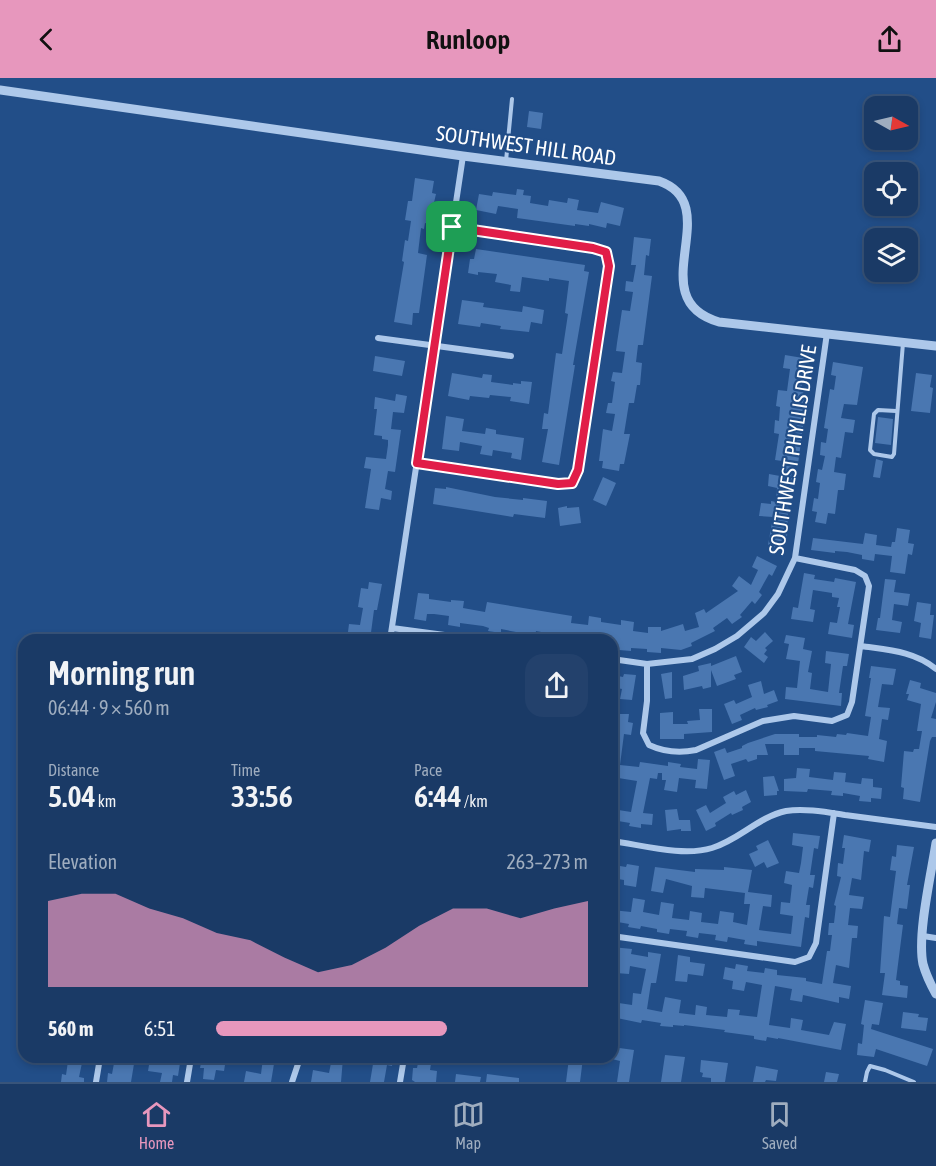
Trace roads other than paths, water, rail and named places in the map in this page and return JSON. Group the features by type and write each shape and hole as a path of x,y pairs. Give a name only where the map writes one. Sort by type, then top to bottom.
{"street":[{"name":"SOUTHWEST HILL ROAD","path":"0,90 506,162 652,180 667,184 676,190 686,204 688,227 682,284 686,296 698,311 711,320 936,346"},
{"path":"391,634 463,156"},
{"path":"417,463 558,484 572,483 578,470 609,266 606,252 593,248 452,227"},
{"name":"SOUTHWEST PHYLLIS DRIVE","path":"618,660 647,664 692,658 715,649 737,636 764,613 778,594 795,558 827,333"},
{"path":"378,338 511,356"},
{"path":"647,664 647,701 643,733 649,745 655,748 685,752 696,750 763,721 794,716 832,721 847,715 852,702 869,586 865,576 855,570 795,558"},
{"path":"392,628 437,634"},
{"path":"861,646 907,653 919,657 936,669"},
{"path":"618,842 687,852 712,848 730,840 764,818 787,811 807,810 936,827"},
{"path":"618,937 795,962 809,957 816,943 834,813"},
{"path":"936,843 923,936 924,966 936,994"},
{"path":"923,936 936,938"},
{"path":"96,1082 99,1063"},
{"path":"187,1082 190,1063"},
{"path":"292,1082 298,1063"},
{"path":"400,1082 403,1063"}],"lane":[{"path":"506,162 512,99"},
{"path":"896,411 878,410 874,414 870,450 874,454 892,457 894,454 899,415 896,411 903,342"},
{"path":"865,1082 870,1066 914,1082"}]}
